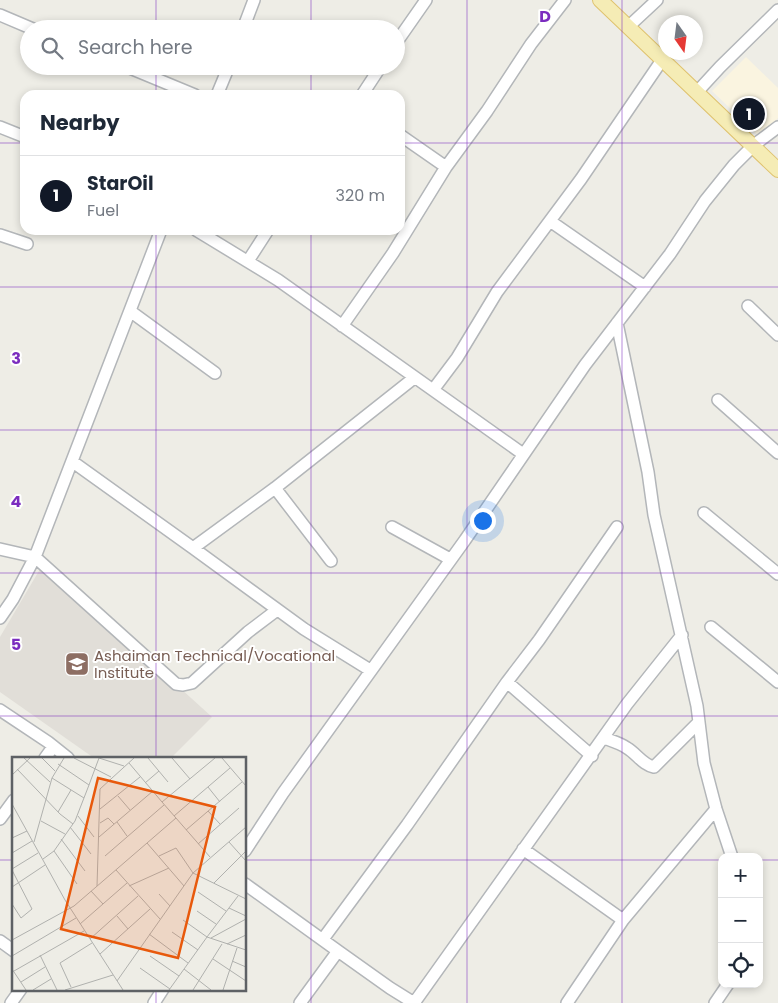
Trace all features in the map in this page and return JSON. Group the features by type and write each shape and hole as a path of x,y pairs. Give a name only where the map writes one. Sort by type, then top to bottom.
{"main road":[{"path":"600,0 658,56"},
{"path":"662,60 754,145 778,170"}],"street":[{"path":"246,20 254,0"},
{"path":"405,30 426,0"},
{"path":"405,234 446,167 487,111 531,44 566,0"},
{"path":"628,27 657,0"},
{"path":"697,92 778,10"},
{"path":"0,15 20,23"},
{"path":"433,390 457,358 497,292 608,140 662,60"},
{"path":"147,75 183,90"},
{"path":"219,90 225,75"},
{"path":"365,90 375,75"},
{"path":"0,127 20,135"},
{"path":"246,849 283,793 370,670 465,540 523,454 617,323 670,254 705,201 734,165 754,145 778,127"},
{"path":"405,138 446,167"},
{"path":"550,221 645,287"},
{"path":"0,235 26,244"},
{"path":"0,618 13,599 35,557 159,235"},
{"path":"204,235 248,261 523,454"},
{"path":"248,261 265,235"},
{"path":"342,326 404,235"},
{"path":"748,306 778,335"},
{"path":"130,312 214,373"},
{"path":"617,323 658,534 682,635 699,722 704,763 716,809 731,853"},
{"path":"193,548 275,488 414,378"},
{"path":"718,400 778,453"},
{"path":"73,462 304,630 370,670"},
{"path":"275,488 331,561"},
{"path":"704,513 778,574"},
{"path":"392,527 450,559"},
{"path":"323,939 407,825 617,527"},
{"path":"0,549 35,557 176,684 183,686 192,683 248,632 277,610"},
{"path":"711,627 778,682"},
{"path":"246,885 390,988 414,1003 628,704 682,635"},
{"path":"507,682 592,756"},
{"path":"0,710 67,757"},
{"path":"604,738 625,746 635,753 647,766 654,767 699,722"},
{"path":"46,757 53,747"},
{"path":"0,819 12,803"},
{"path":"567,1003 624,920 716,809"},
{"path":"523,849 624,920"},
{"path":"0,941 12,950"},
{"path":"300,1003 338,951"},
{"path":"715,1003 725,988"},
{"path":"12,1003 20,990"},
{"path":"154,1003 162,990"}],"shaded area":[{"path":"746,57 778,88 778,118 760,137 712,91"},
{"name":"Ashaiman Technical/Vocational Institute","path":"43,564 212,717 172,757 93,757 0,692 0,637"}],"place":[{"name":"StarOil","path":"749,114"},
{"name":"Ashaiman Technical/Vocational Institute","path":"77,664"}]}
